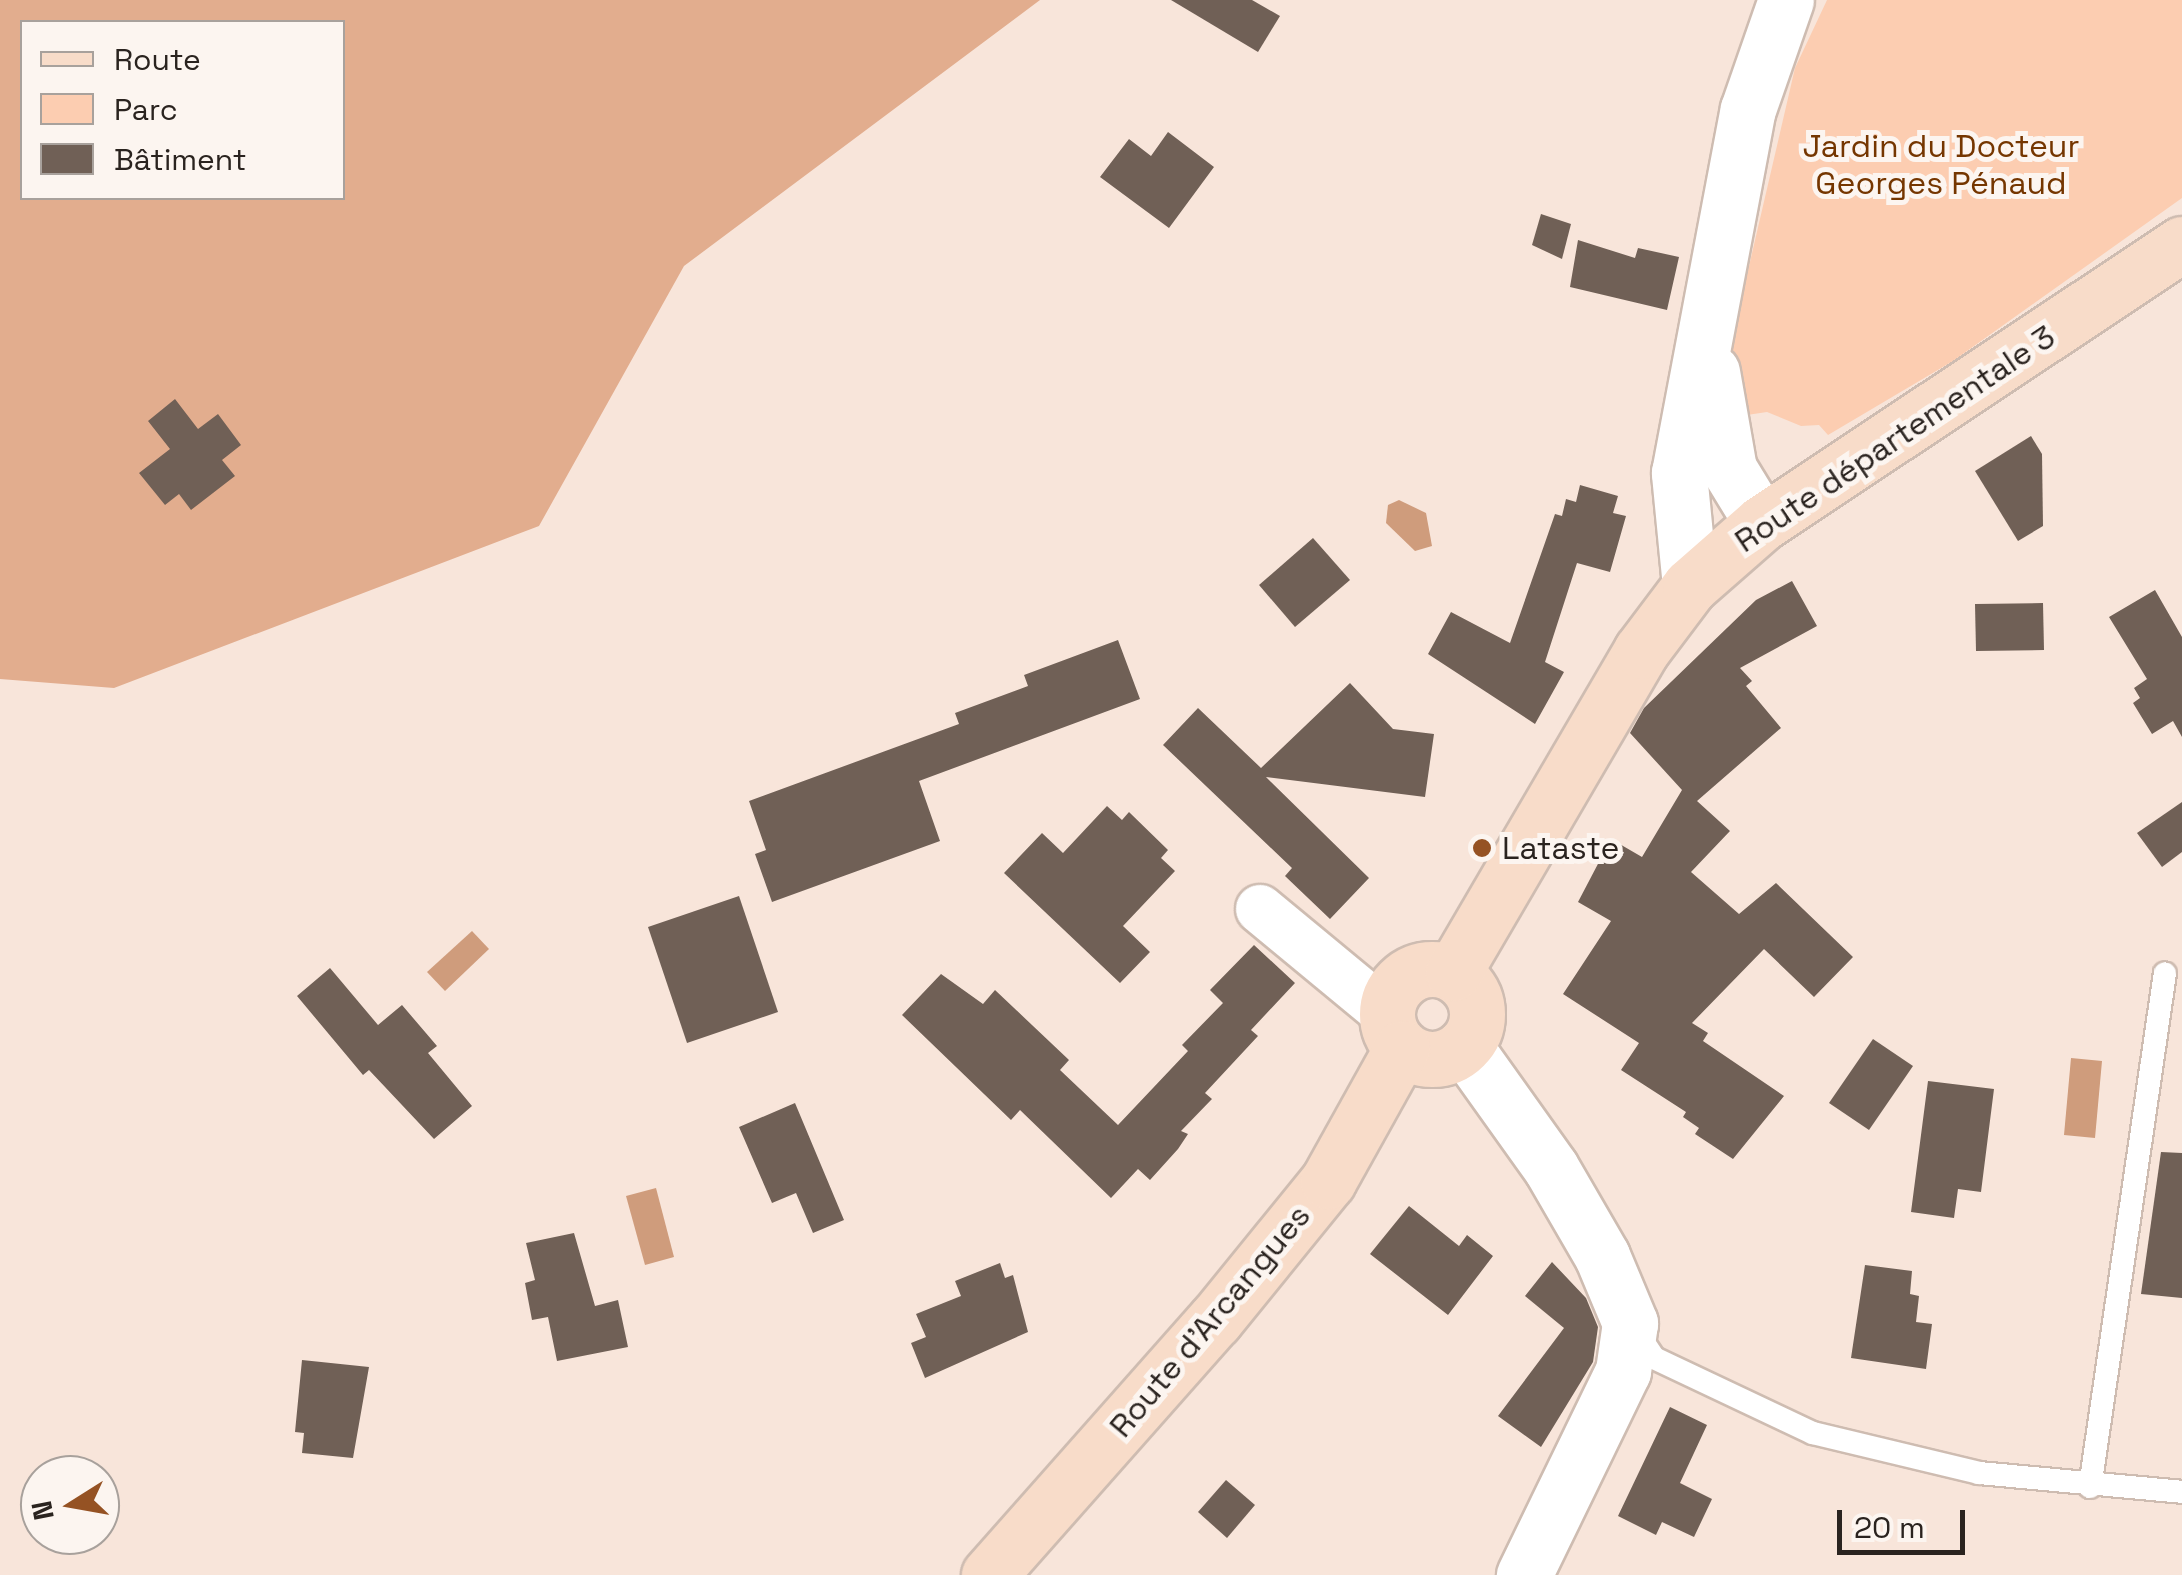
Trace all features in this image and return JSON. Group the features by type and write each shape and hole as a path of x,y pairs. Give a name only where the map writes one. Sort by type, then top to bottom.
{"main road":[{"name":"Route départementale 3","path":"1453,973 1641,651 1690,586 1762,523 2182,244"},
{"path":"1430,968 1453,973 1471,989 1478,1012 1464,1046 1429,1059 1394,1031 1392,992 1408,975 1430,968"},
{"name":"Route d'Arcangues","path":"990,1575 1215,1320 1328,1182 1394,1031"}],"street":[{"path":"1690,586 1678,473 1748,109 1786,0"},
{"path":"1706,332 1729,469 1762,523"},
{"path":"1260,908 1394,1031"},
{"path":"1464,1046 1551,1168 1602,1256 1630,1323 1623,1371 1524,1575"}],"lane":[{"path":"2090,1487 2165,973"},
{"path":"1630,1323 1654,1358 1813,1432 1978,1473 2090,1487 2182,1492"}],"green space":[{"name":"Jardin du Docteur Georges Pénaud","path":"1827,0 2182,0 2182,198 1953,361 1828,435 1819,425 1801,426 1767,412 1747,415 1727,361 1795,68"}],"shaded area":[{"path":"0,0 1040,0 684,266 539,526 114,688 0,679"},
{"path":"1399,500 1426,513 1432,546 1415,551 1386,523 1388,505"},
{"path":"472,931 489,949 445,991 427,972"},
{"path":"2071,1058 2102,1061 2095,1138 2064,1135"},
{"path":"656,1188 674,1257 645,1265 626,1196"}],"building":[{"path":"1171,0 1252,0 1280,16 1258,52"},
{"path":"1168,132 1214,167 1169,228 1100,177 1129,139 1151,156"},
{"path":"1541,214 1571,224 1562,259 1532,245"},
{"path":"1578,240 1635,258 1638,248 1679,257 1667,310 1570,287"},
{"path":"175,399 198,429 218,414 241,445 222,460 235,476 191,510 179,494 165,505 139,473 170,449 148,421"},
{"path":"2031,436 2042,454 2043,526 2018,541 1975,471"},
{"path":"1580,485 1618,496 1613,513 1626,516 1610,572 1577,563 1545,662 1564,672 1535,724 1428,654 1451,612 1510,643 1555,514 1562,516 1566,499 1576,502"},
{"path":"1313,538 1350,580 1295,627 1259,585"},
{"path":"1792,581 1817,626 1740,668 1752,681 1746,686 1781,728 1697,801 1730,831 1691,872 1739,914 1776,883 1853,957 1814,997 1764,949 1692,1023 1708,1033 1703,1041 1784,1096 1733,1159 1695,1134 1699,1128 1683,1117 1686,1112 1621,1070 1639,1043 1563,994 1611,921 1578,902 1611,839 1642,857 1682,790 1630,733 1644,708 1756,600"},
{"path":"2155,590 2182,637 2182,737 2173,721 2152,734 2133,703 2140,698 2134,688 2147,679 2109,617"},
{"path":"2043,603 2044,650 1976,651 1975,604"},
{"path":"1118,640 1140,699 919,781 940,841 772,902 755,854 766,850 749,801 959,724 955,713 1028,686 1024,675"},
{"path":"1350,683 1393,729 1434,734 1425,797 1266,777 1369,878 1330,919 1285,876 1292,868 1163,745 1198,708 1261,768"},
{"path":"2182,802 2182,852 2162,867 2137,833"},
{"path":"1107,806 1122,820 1129,812 1168,850 1161,858 1175,871 1123,926 1150,952 1120,983 1004,873 1042,833 1063,853"},
{"path":"739,896 778,1012 687,1043 648,927"},
{"path":"1254,945 1295,983 1251,1030 1258,1036 1205,1093 1212,1099 1181,1131 1188,1134 1178,1149 1150,1180 1138,1169 1111,1198 1020,1110 1011,1120 902,1015 941,974 983,1004 995,990 1069,1060 1060,1070 1118,1125 1188,1051 1182,1045 1223,1003 1210,990"},
{"path":"330,968 378,1025 402,1005 437,1046 428,1053 472,1106 434,1139 369,1070 363,1075 297,996"},
{"path":"1873,1039 1913,1066 1869,1130 1829,1103"},
{"path":"1928,1081 1994,1089 1981,1192 1958,1189 1954,1218 1911,1212"},
{"path":"795,1103 844,1220 813,1233 796,1193 772,1203 739,1127"},
{"path":"2161,1152 2182,1153 2182,1298 2141,1294"},
{"path":"1409,1206 1459,1246 1467,1235 1493,1256 1448,1315 1370,1254"},
{"path":"574,1233 595,1306 618,1300 628,1347 557,1361 548,1317 532,1320 525,1283 535,1280 526,1243"},
{"path":"1552,1262 1586,1298 1598,1327 1593,1362 1541,1447 1498,1416 1564,1328 1525,1296"},
{"path":"1000,1263 1005,1278 1013,1275 1028,1332 925,1378 911,1343 926,1337 916,1314 961,1296 955,1281"},
{"path":"1865,1265 1912,1271 1910,1294 1919,1296 1916,1322 1932,1324 1926,1369 1851,1358"},
{"path":"302,1360 369,1367 353,1458 302,1453 304,1433 295,1432"},
{"path":"1670,1407 1707,1425 1680,1483 1712,1499 1694,1537 1662,1522 1656,1535 1618,1516"},
{"path":"1226,1480 1255,1505 1227,1538 1198,1512"}],"place":[{"name":"Lataste","path":"1482,848"}]}
